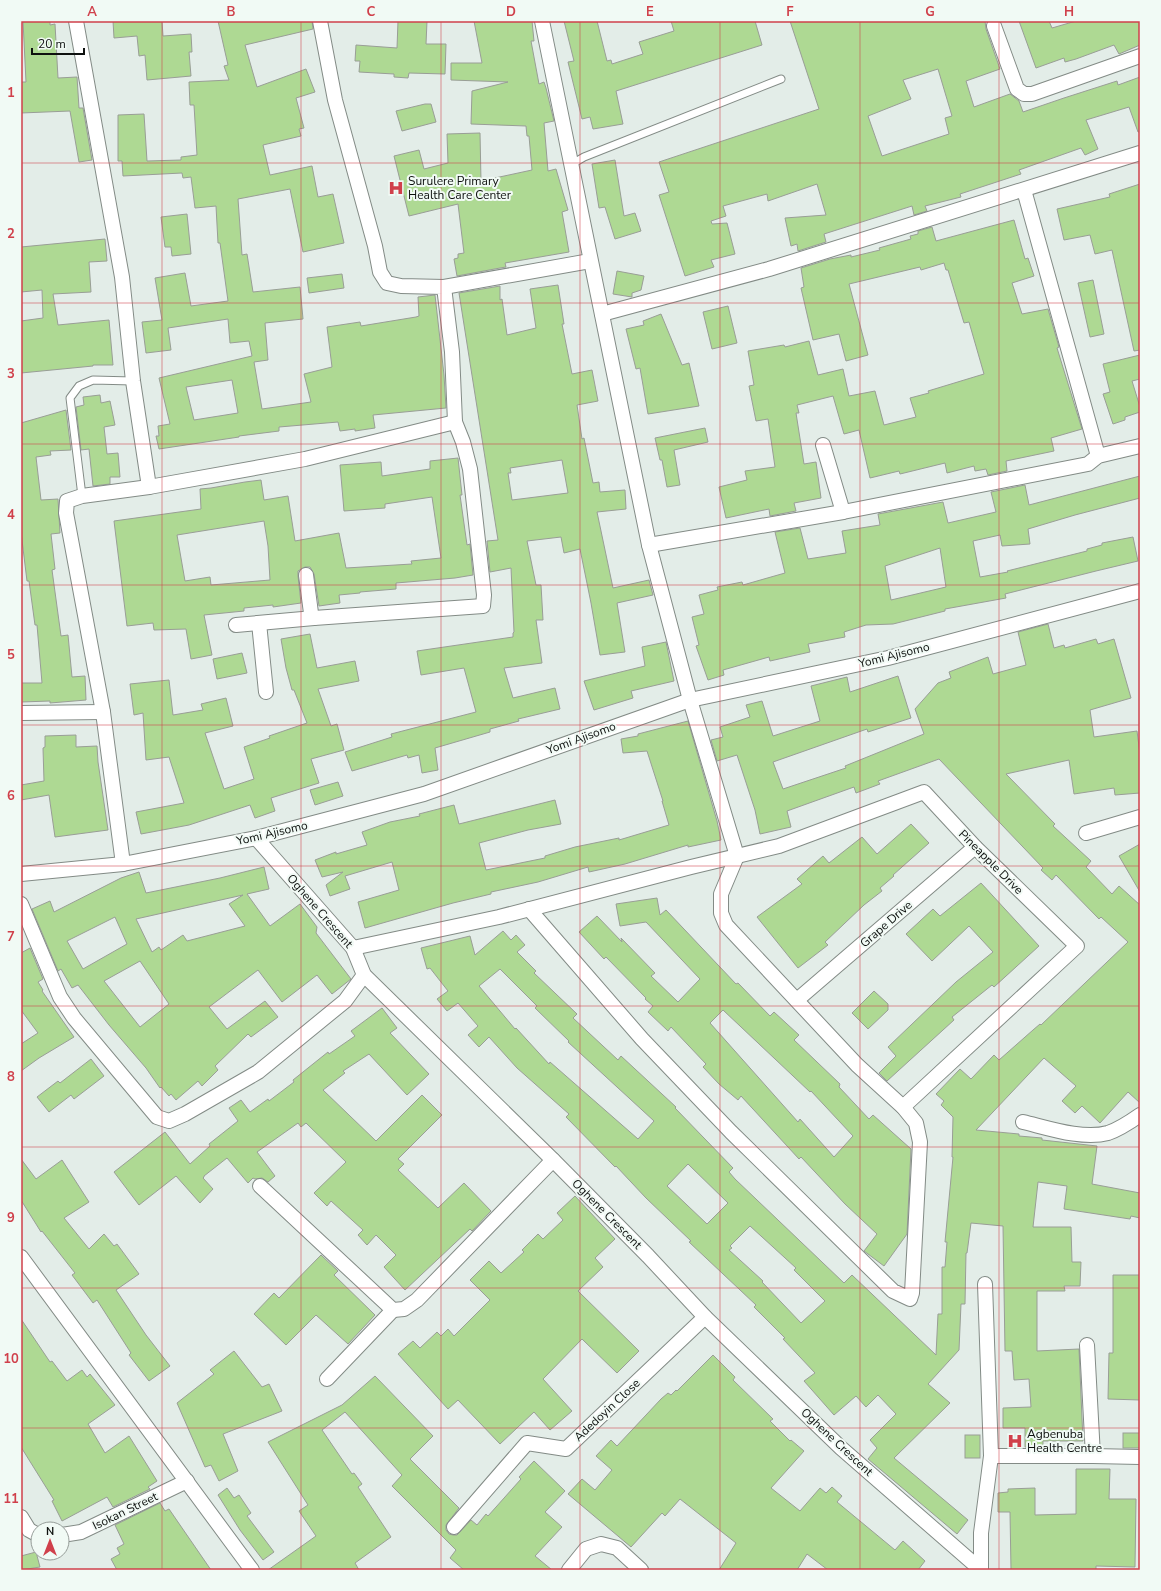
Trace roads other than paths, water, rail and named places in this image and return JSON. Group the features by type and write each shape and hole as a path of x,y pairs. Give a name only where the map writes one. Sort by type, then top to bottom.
{"street":[{"path":"76,21 122,277 133,381 149,486"},
{"path":"320,21 335,100 375,246 380,272 387,283 401,286 444,287 590,261"},
{"path":"529,909 642,1039 731,1132 893,1291 910,1300 912,1293 920,1142 916,1123 903,1107 857,1065 726,925 721,913 721,894 737,856 690,700 649,545 542,21"},
{"path":"994,26 1017,89 1024,94 1032,94 1140,56"},
{"path":"602,314 769,269 1140,153"},
{"path":"1024,190 1098,456"},
{"path":"236,625 483,606 484,595 470,469 463,442 455,422 452,352 444,287"},
{"path":"123,864 103,712 66,513 67,501 82,496 305,459 455,422"},
{"path":"823,445 843,512"},
{"path":"649,545 843,512 1088,464 1098,456 1140,446"},
{"path":"306,575 311,613 314,618"},
{"name":"Yomi Ajisomo","path":"21,874 123,864 256,838 424,794 690,700 888,658 1140,591"},
{"path":"259,623 266,692"},
{"path":"21,713 103,712"},
{"name":"Pineapple Drive","path":"737,856 779,846 924,792 975,847 1077,946 903,1107"},
{"path":"1086,833 1140,817"},
{"name":"Oghene Crescent","path":"256,838 353,948 364,975 553,1160 648,1256 705,1317 841,1448 981,1570"},
{"name":"Grape Drive","path":"796,1000 975,847"},
{"path":"353,948 499,917 737,856"},
{"path":"21,904 60,997 74,1018 157,1117 169,1121 185,1114 258,1072 345,1001 364,975"},
{"path":"1023,1122 1065,1132 1087,1135 1107,1133 1123,1127 1140,1115"},
{"path":"327,1379 393,1310 404,1309 417,1300 553,1160"},
{"path":"260,1186 393,1310"},
{"path":"21,1257 252,1570"},
{"path":"981,1570 981,1533 991,1456 985,1284"},
{"name":"Adedoyin Close","path":"454,1527 527,1443 566,1449 705,1317"},
{"path":"1087,1345 1093,1456"},
{"path":"991,1456 1093,1456 1140,1458"},
{"name":"Isokan Street","path":"70,1534 81,1532 187,1481"},
{"path":"21,1517 30,1531"},
{"path":"569,1570 586,1549 601,1544 617,1548 640,1570"}],"lane":[{"path":"572,164 584,157 781,79"},
{"path":"82,496 70,398 79,386 93,380 133,381"}],"place":[{"name":"Surulere Primary Health Care Center","path":"396,188"},
{"name":"Agbenuba Health Centre","path":"1015,1441"}]}
